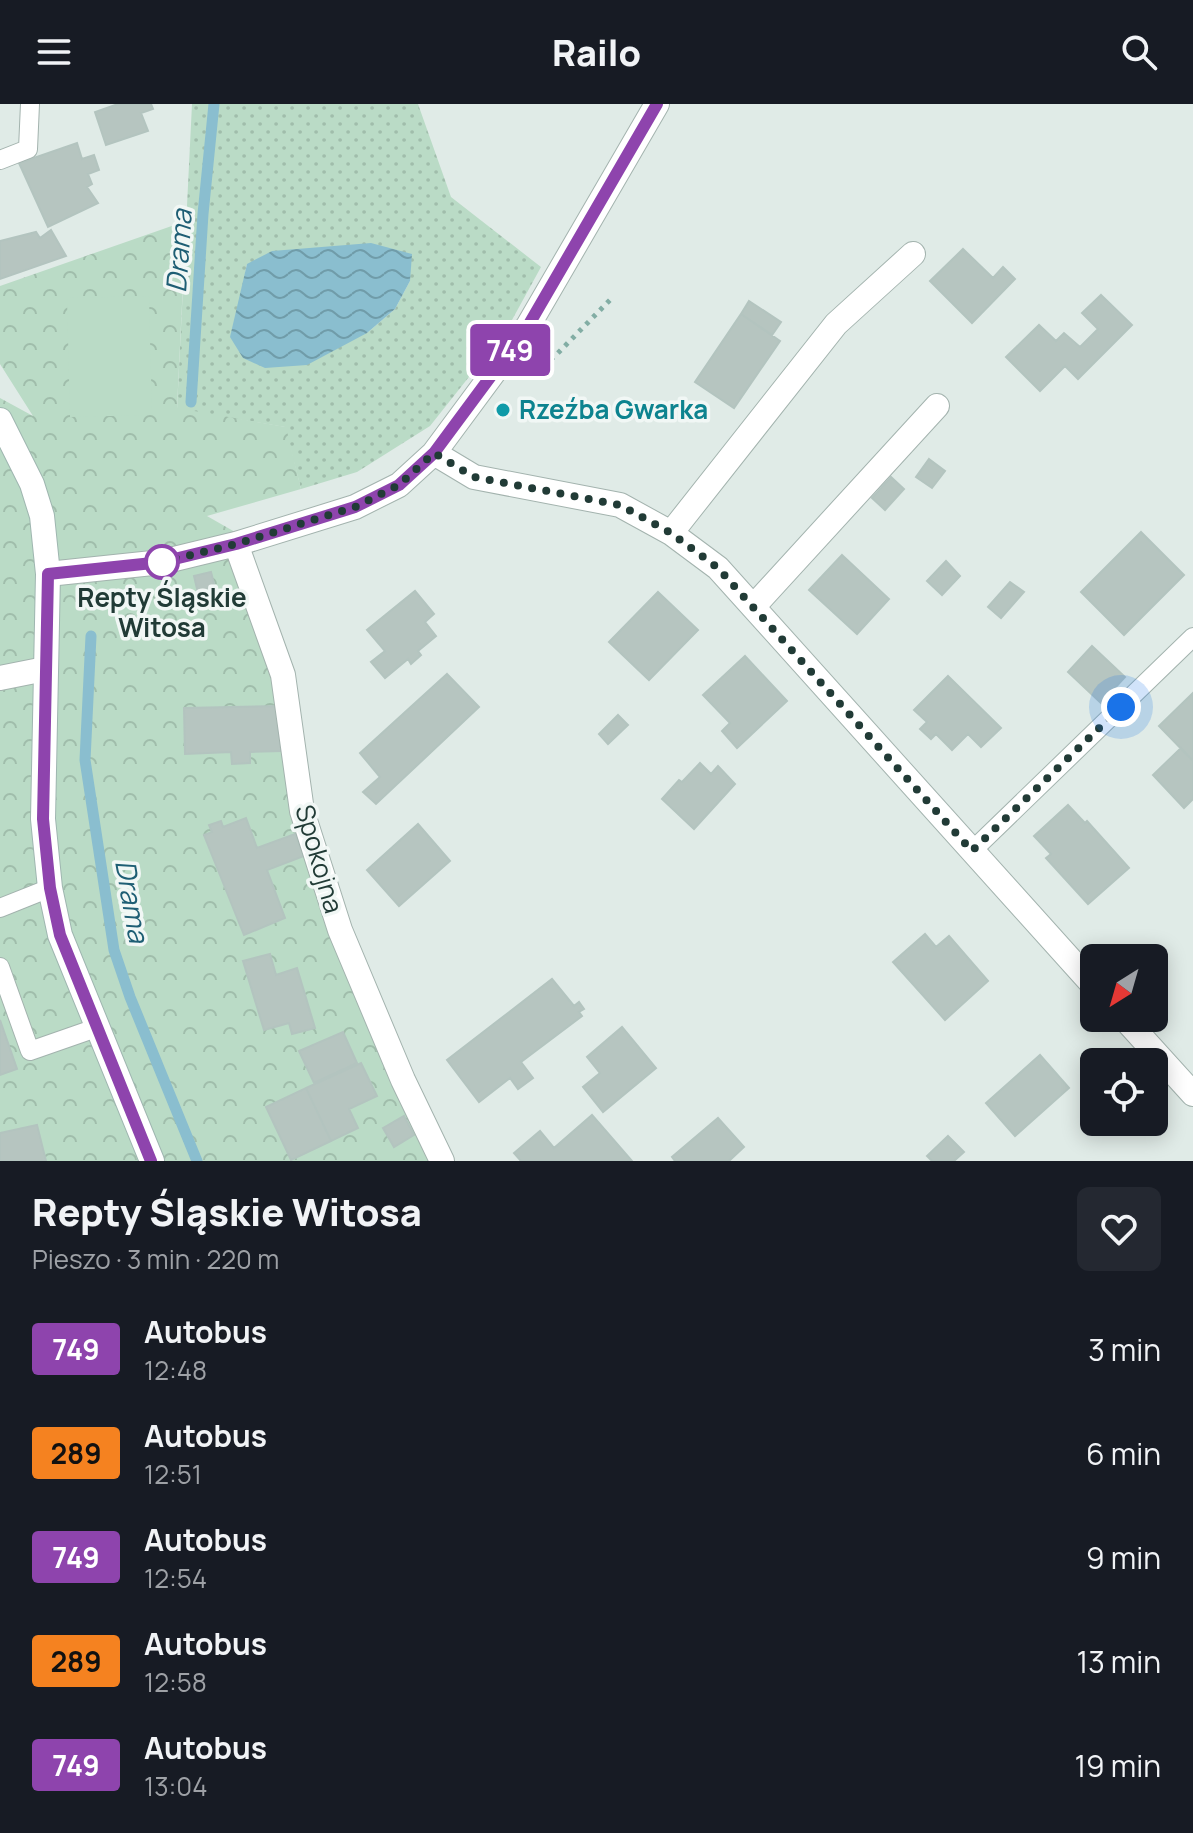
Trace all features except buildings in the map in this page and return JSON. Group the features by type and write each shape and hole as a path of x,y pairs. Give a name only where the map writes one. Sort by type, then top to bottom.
{"street":[{"path":"48,574 162,562 236,544 355,507 399,485 434,453 528,326 657,104"},
{"path":"671,533 836,324 913,254"},
{"path":"753,607 937,406"},
{"path":"0,420 32,484 42,516 48,574 43,819 50,888 60,935 152,1161"},
{"path":"434,453 474,477 620,505 671,533 718,568 1080,971"},
{"name":"Spokojna","path":"236,544 283,675 302,811 340,930 403,1080 442,1161"},
{"path":"0,678 45,669"},
{"path":"1137,1032 1193,1094"}],"lane":[{"path":"0,160 28,149 30,104"},
{"path":"972,851 1193,637"},
{"path":"0,908 50,888"},
{"path":"0,967 30,1051 96,1028"}],"path":[{"path":"541,367 610,300"}],"green space":[{"path":"192,104 418,104 451,197 541,267 507,329 430,426 357,472 301,489 285,427 177,409","holes":["247,264 410,281 395,309 367,333 240,300"]},
{"path":"186,221 177,408 286,427 301,489 207,516 235,532 363,983 438,1161 0,1161 0,398 33,416 0,364 0,286"},
{"path":"149,296 152,415 70,417 67,298"}],"water":[{"path":"371,243 412,254 410,281 395,309 367,333 307,365 265,368 243,358 230,337 247,264 272,251"}],"waterway":[{"name":"Drama","path":"191,402 203,214 214,104"},
{"name":"Drama","path":"91,636 85,760 114,950 197,1161"}],"bus line":[{"name":"749","path":"151,1161 60,935 50,888 43,819 48,574 162,562 236,544 355,507 399,485 434,453 528,326 657,104"}],"place":[{"name":"Rzeźba Gwarka","path":"503,410"},
{"name":"Repty Śląskie Witosa","path":"162,562"}],"route":[{"path":"162,562 236,544 355,507 399,485 434,453 474,477 620,505 671,533 718,568 972,851 1121,707"}]}
